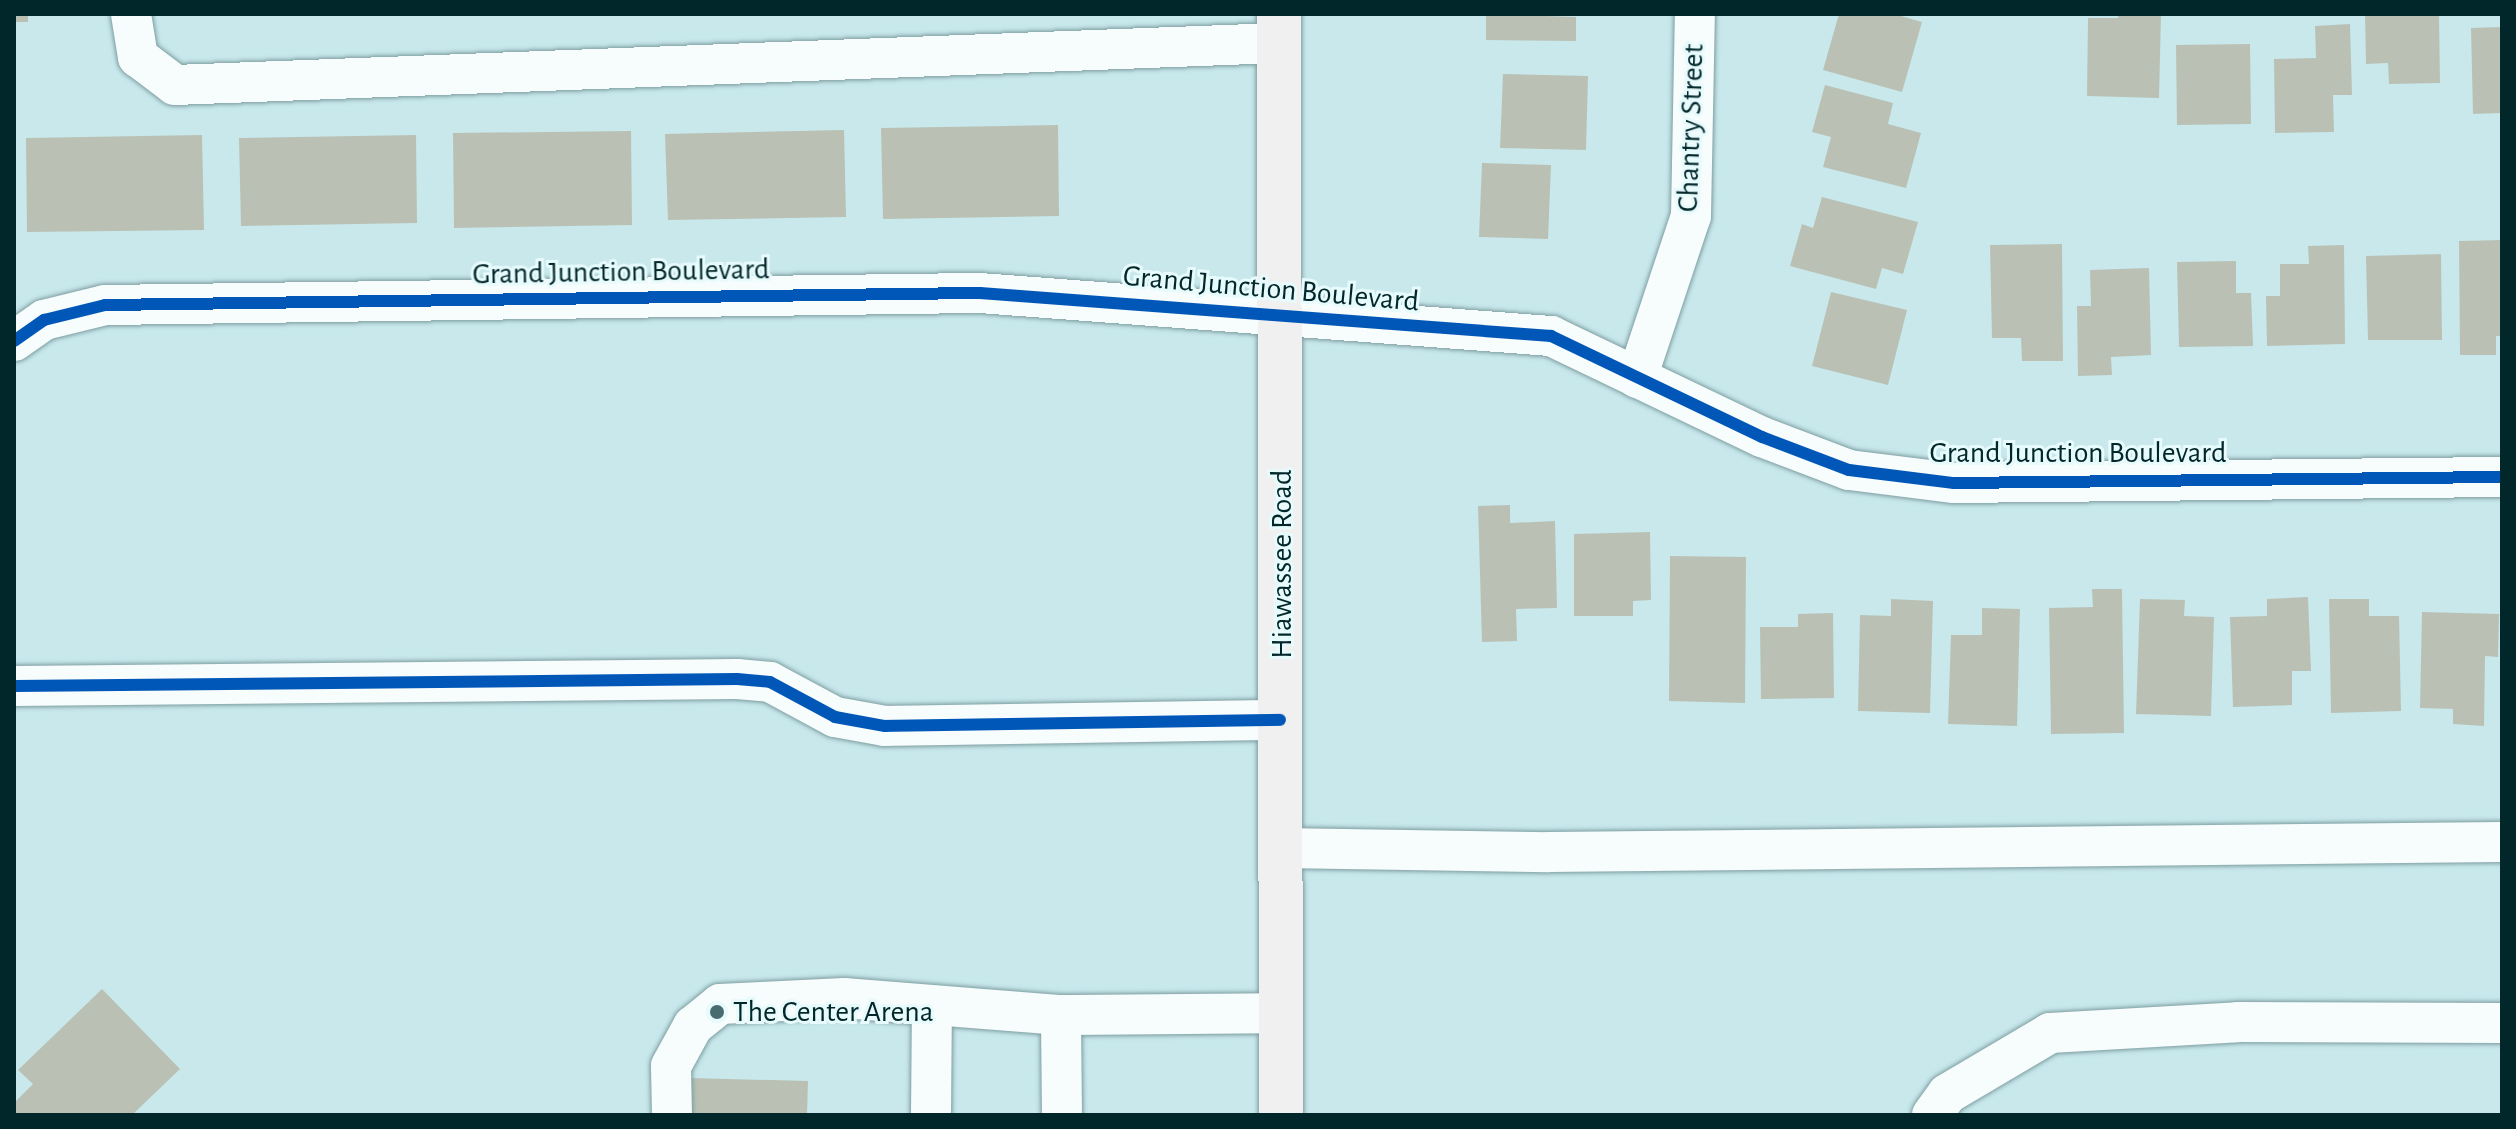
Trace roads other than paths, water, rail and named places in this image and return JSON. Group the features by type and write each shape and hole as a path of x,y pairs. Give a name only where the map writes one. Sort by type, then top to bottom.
{"main road":[{"name":"Hiawassee Road","path":"1279,28 1283,316 1281,1115"}],"street":[{"path":"131,14 138,57 175,85 1279,28"},
{"name":"Chantry Street","path":"1637,378 1691,216 1695,14"},
{"name":"Grand Junction Boulevard","path":"14,341 44,320 105,305 980,293 1551,336 1762,437 1849,470 1954,483 2502,477"},
{"path":"14,686 737,679 770,682 835,717 885,726 1280,720"},
{"path":"1281,848 1549,852 2502,842"},
{"path":"672,1115 671,1066 693,1026 720,1004 844,998 1061,1015 1281,1013"},
{"path":"931,1115 932,1005"},
{"path":"1061,1015 1062,1115"},
{"path":"1932,1115 1947,1094 2050,1033 2238,1022 2502,1023"}],"place":[{"name":"The Center Arena","path":"717,1012"}]}
